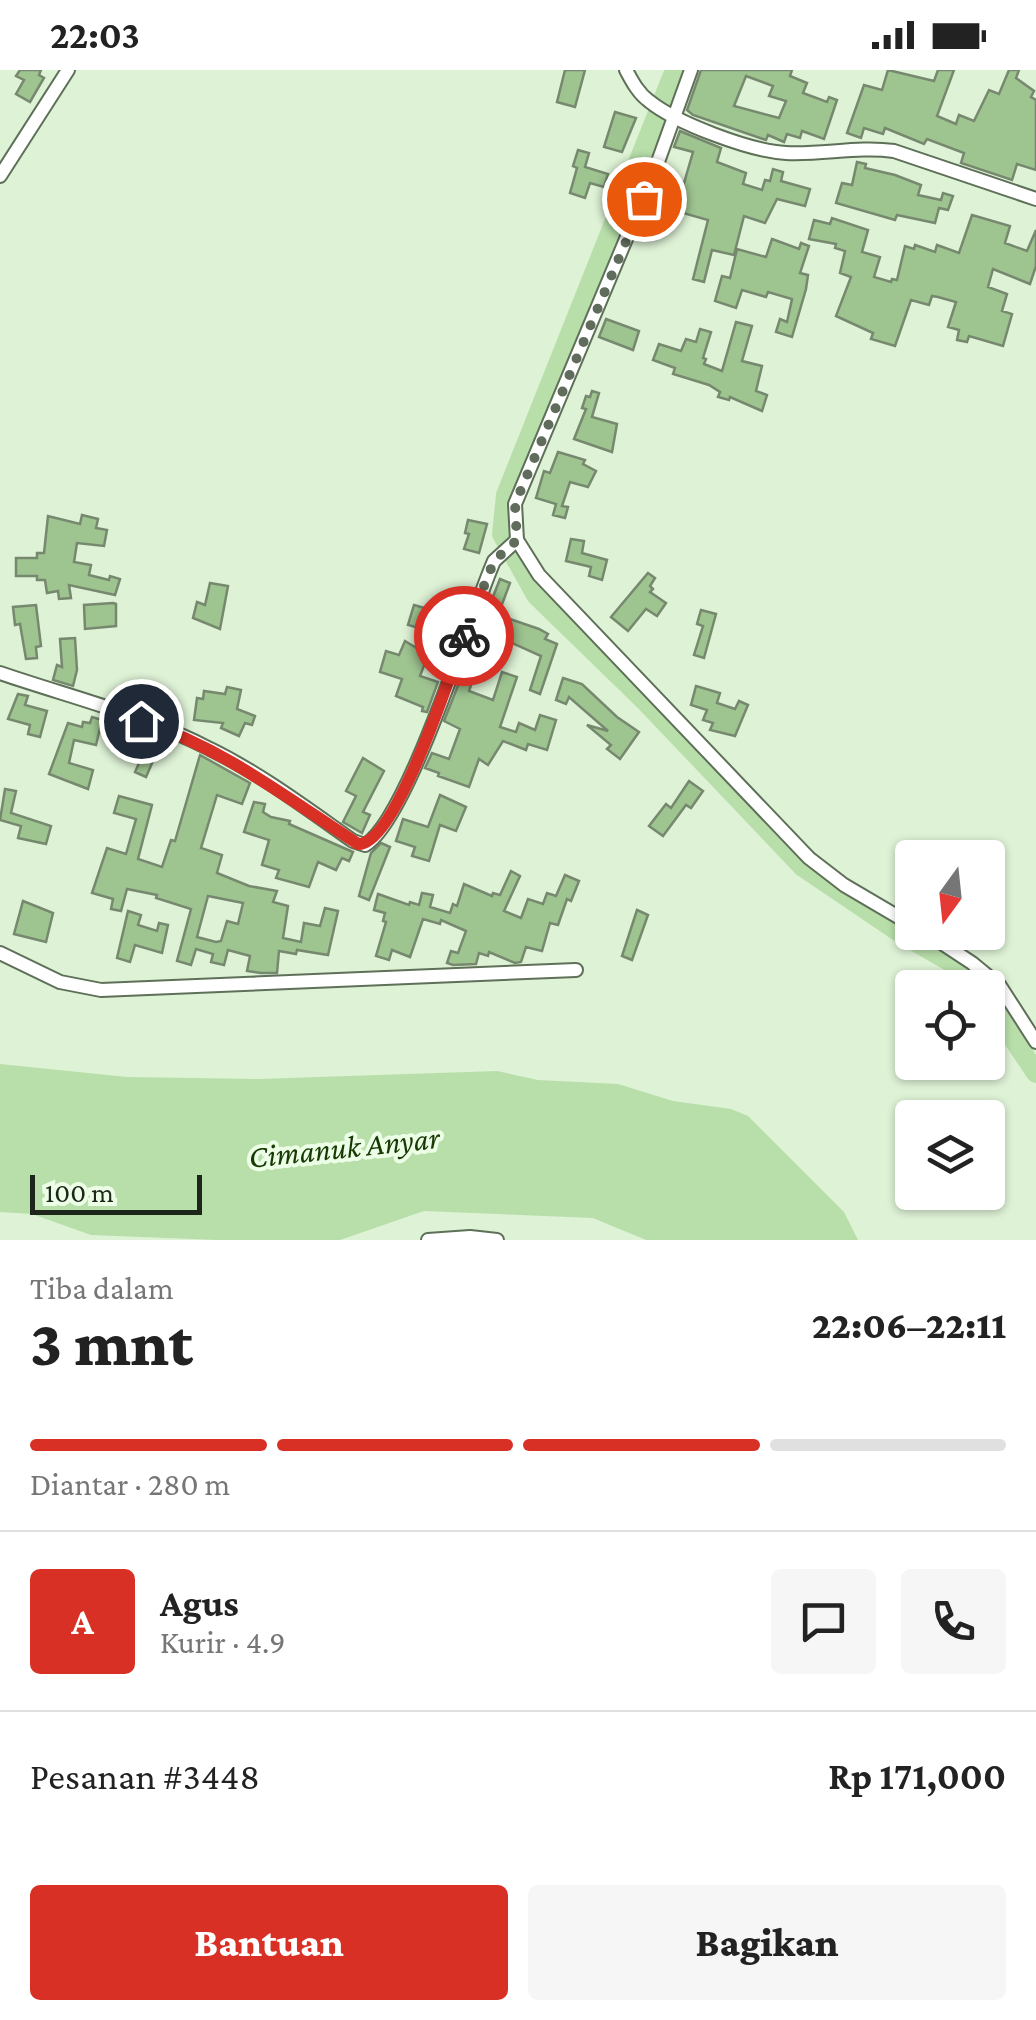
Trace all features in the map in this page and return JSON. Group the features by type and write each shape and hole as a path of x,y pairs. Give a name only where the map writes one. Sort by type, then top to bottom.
{"street":[{"path":"0,176 68,70"},
{"path":"626,70 649,101 669,113 772,151 871,148 894,152 1036,199"},
{"path":"0,673 174,732 212,749 281,790 358,844 365,845 376,837 396,808 424,744 488,575 511,544 515,504 655,170 669,113 692,70"},
{"path":"511,544 808,858 895,915"},
{"path":"952,950 1000,986 1036,1042"},
{"path":"0,953 60,982 101,990 576,970"},
{"path":"428,1240 497,1240"}],"water":[{"name":"Cimanuk Anyar","path":"0,1064 127,1077 259,1079 497,1071 538,1080 618,1084 673,1101 731,1109 748,1116 844,1212 858,1240 646,1240 593,1218 424,1211 340,1240 91,1235 32,1214 0,1212"}],"building":[{"path":"20,70 41,70 39,75 44,78 30,102 16,94 24,80 16,76"},
{"path":"565,70 585,70 575,107 557,102"},
{"path":"701,70 792,70 790,76 807,83 803,93 827,102 829,97 837,100 824,139 802,131 800,138 787,134 784,142 768,135 766,140 687,110","holes":["746,76 773,86 769,96 786,101 779,118 734,106"]},
{"path":"888,70 934,81 938,70 954,70 937,116 956,124 959,115 974,121 989,90 999,94 1009,70 1019,70 1016,78 1034,91 1031,97 1036,100 1036,170 1017,164 1012,180 961,163 964,153 927,139 924,144 885,128 883,134 864,128 861,138 847,133 864,85 882,90"},
{"path":"615,112 636,118 622,152 604,147"},
{"path":"680,131 721,148 717,162 746,173 743,184 762,190 773,169 783,172 781,181 810,189 805,206 777,199 765,223 744,216 734,255 712,250 704,282 693,279 708,220 673,210 671,220 657,217 662,197 672,200 677,181 684,183 693,152 674,147"},
{"path":"578,150 589,153 585,167 608,174 604,187 590,183 585,198 570,193"},
{"path":"857,162 921,185 918,195 941,200 943,193 953,196 948,210 939,208 935,223 897,215 895,220 836,203 842,183 852,185"},
{"path":"972,215 1010,226 1005,243 1027,251 1036,230 1036,266 1030,284 993,269 988,287 1007,294 1002,311 1012,314 1003,346 969,336 967,342 957,340 959,330 948,327 956,302 938,297 932,296 929,305 911,300 895,346 871,339 873,333 836,316 851,277 840,273 845,251 835,248 836,244 809,239 814,220 830,224 832,218 868,230 862,252 880,257 874,277 891,282 897,280 905,246 935,252 937,245 959,253"},
{"path":"772,239 799,249 801,243 809,246 800,273 808,275 806,289 792,337 776,332 780,319 787,322 792,299 742,290 736,308 715,301 722,276 730,278 737,249 766,257"},
{"path":"606,319 639,331 633,350 599,337"},
{"path":"736,322 752,326 742,361 762,366 756,391 767,395 762,411 730,397 718,397 720,392 709,385 673,374 675,368 653,360 659,344 681,351 686,339 696,342 700,329 711,332 704,364 722,371"},
{"path":"592,391 599,393 592,417 617,424 612,452 574,439 586,409 582,408 586,396 590,397"},
{"path":"558,452 585,460 583,464 596,471 588,487 570,482 562,506 568,507 565,518 553,515 556,504 536,498 544,471 550,473"},
{"path":"82,515 98,519 96,528 107,530 104,546 77,543 74,562 91,565 89,575 120,579 115,595 69,585 71,598 59,599 58,591 47,593 45,580 16,576 16,558 37,558 37,553 44,553 48,516 80,524"},
{"path":"468,520 487,524 479,553 464,549"},
{"path":"571,539 584,541 582,553 607,560 602,580 589,576 591,567 566,561"},
{"path":"648,573 655,578 650,592 666,603 657,616 646,609 628,631 611,617"},
{"path":"500,579 510,583 498,615 539,629 548,634 545,639 557,644 540,694 530,690 541,656 494,635 489,649 484,647 469,691 493,700 502,672 517,677 500,727 516,732 519,723 535,730 540,715 556,720 547,750 528,744 526,750 503,741 488,765 479,759 469,787 425,768 432,753 449,759 460,729 444,721"},
{"path":"210,583 228,586 220,629 193,618 197,602 205,605"},
{"path":"113,603 116,626 85,629 84,605"},
{"path":"36,605 41,646 36,647 37,658 26,659 13,607"},
{"path":"414,605 464,612 454,638 408,625"},
{"path":"701,610 716,614 704,658 694,655 703,626 697,624"},
{"path":"75,638 77,670 73,686 53,680 57,665 62,667 60,639"},
{"path":"405,641 428,655 420,676 438,682 427,712 396,696 402,679 380,672 386,651 399,655"},
{"path":"563,678 582,684 639,732 620,759 607,749 611,745 587,725 608,731 569,697 566,704 556,700"},
{"path":"696,686 720,693 717,703 735,709 739,701 748,705 735,736 710,730 713,723 703,720 707,710 691,705"},
{"path":"227,687 241,690 237,709 255,716 252,725 245,723 239,736 221,728 223,723 194,720 197,698 203,699 204,691 225,694"},
{"path":"18,694 28,696 25,705 47,711 40,737 28,734 30,725 8,719"},
{"path":"92,717 102,720 96,745 74,740 69,763 93,770 88,789 49,774 68,723 82,727"},
{"path":"139,741 165,743 146,777 135,772 143,754 137,752"},
{"path":"200,755 250,783 242,804 217,795 201,848 222,855 217,873 249,886 277,891 273,902 288,906 283,938 301,942 304,923 320,926 325,908 338,911 328,955 279,951 277,973 261,973 247,971 250,956 228,950 224,965 211,962 213,954 196,949 191,965 177,961 191,909 156,898 157,895 127,889 121,911 111,909 113,899 92,893 107,848 126,854 136,819 114,813 119,796 152,805 138,859 162,867 171,840 175,841","holes":["208,896 243,903 238,924 227,921 221,941 197,937"]},
{"path":"363,758 384,771 363,812 370,815 362,833 343,822 356,796 346,791"},
{"path":"689,781 703,791 691,808 686,805 663,836 649,826 666,804 671,808"},
{"path":"5,789 16,791 11,813 51,826 46,844 18,838 21,826 0,820"},
{"path":"440,795 466,807 456,831 440,825 429,861 412,856 415,847 396,841 403,819 428,827"},
{"path":"254,802 265,804 263,812 271,817 290,821 289,824 353,852 349,861 342,858 336,870 318,862 309,887 276,878 279,870 262,865 269,840 244,832"},
{"path":"381,843 390,847 369,900 359,896 371,853"},
{"path":"511,871 520,876 504,911 521,918 528,899 543,904 547,893 556,896 565,875 579,881 571,901 567,899 558,925 550,923 542,951 526,947 521,962 515,963 489,952 488,956 479,953 476,964 453,965 447,963 451,951 458,953 466,931 441,920 440,924 423,919 410,957 392,950 389,960 376,956 386,922 385,913 374,910 378,894 409,905 419,905 422,893 433,895 430,907 450,913 453,904 457,906 464,884 492,896 500,895"},
{"path":"23,901 53,913 46,942 14,934"},
{"path":"637,910 648,915 632,960 622,956"},
{"path":"128,911 141,915 138,925 157,931 159,923 168,925 162,953 135,945 130,962 117,958"}],"waterway":[{"path":"675,70 506,495 502,534 536,595 645,701 803,867 899,932 965,970"},
{"path":"1005,1026 1036,1073"}],"way so far":[{"path":"464,636 494,561 517,540 515,504 644,199"}],"route":[{"path":"141,721 212,749 365,845 376,837 396,808 464,636"}]}
